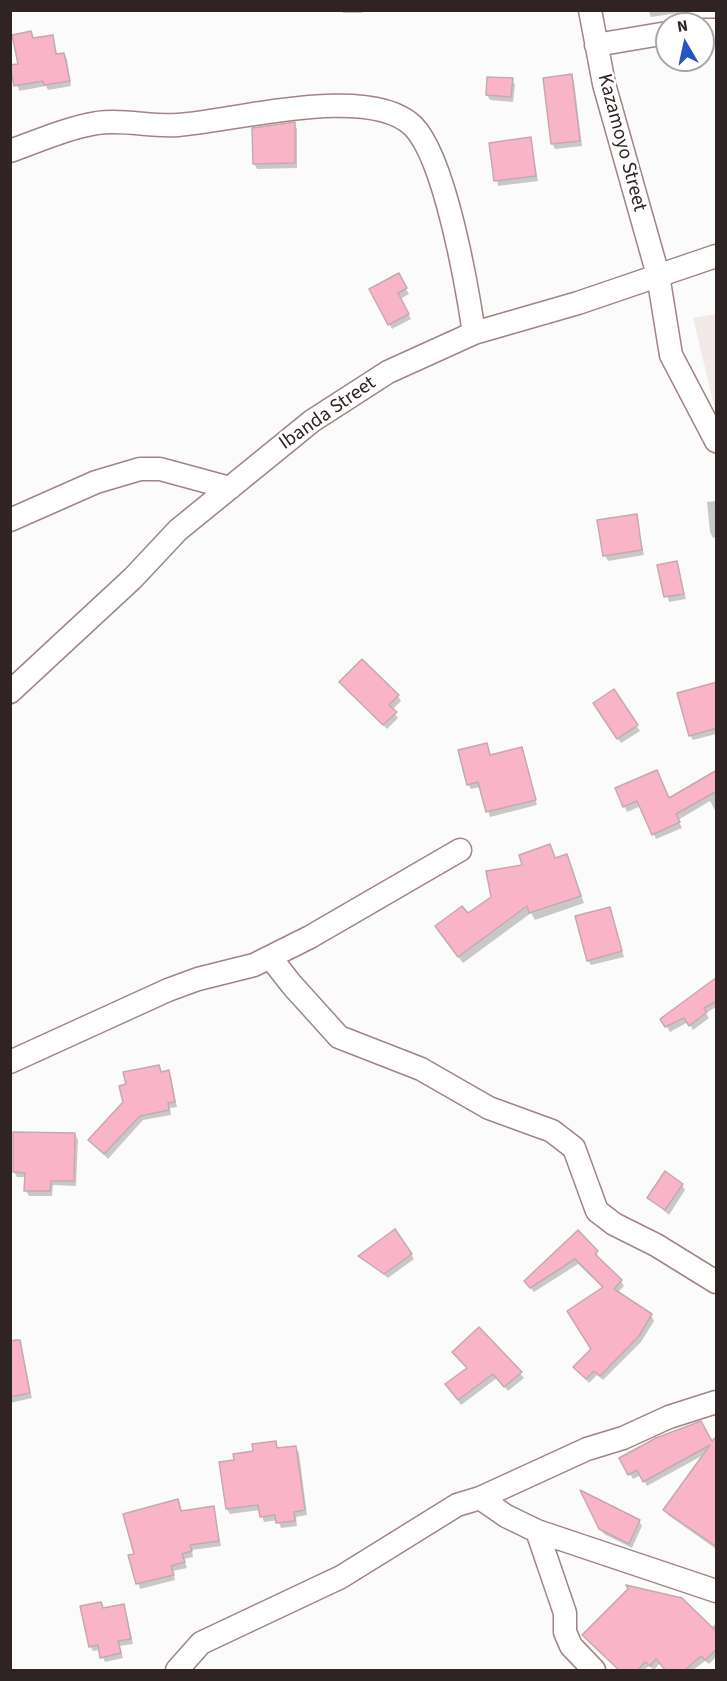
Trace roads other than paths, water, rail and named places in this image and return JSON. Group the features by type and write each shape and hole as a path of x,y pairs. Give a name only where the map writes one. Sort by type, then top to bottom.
{"street":[{"name":"Kazamoyo Street","path":"590,10 604,84 658,275 671,356 717,441"},
{"path":"596,45 655,35"},
{"path":"10,151 72,130 117,121 177,125 292,108 350,106 390,114 414,127 426,144 464,267 474,333"},
{"name":"Ibanda Street","path":"10,692 133,578 178,530 312,421 388,372 474,333 578,303 717,256"},
{"path":"10,520 96,482 140,469 160,469 230,488"},
{"path":"10,1062 168,990 198,979 254,966 310,937 460,850"},
{"path":"270,957 292,985 339,1036 421,1069 489,1108 552,1131 574,1148 597,1211 614,1224 656,1245 717,1282"},
{"path":"177,1671 201,1643 341,1577 458,1505 480,1498 544,1466 624,1438 688,1410 717,1402"},
{"path":"480,1498 506,1516 537,1531 717,1591"},
{"path":"537,1531 564,1612 565,1632 571,1646 594,1671"}]}
